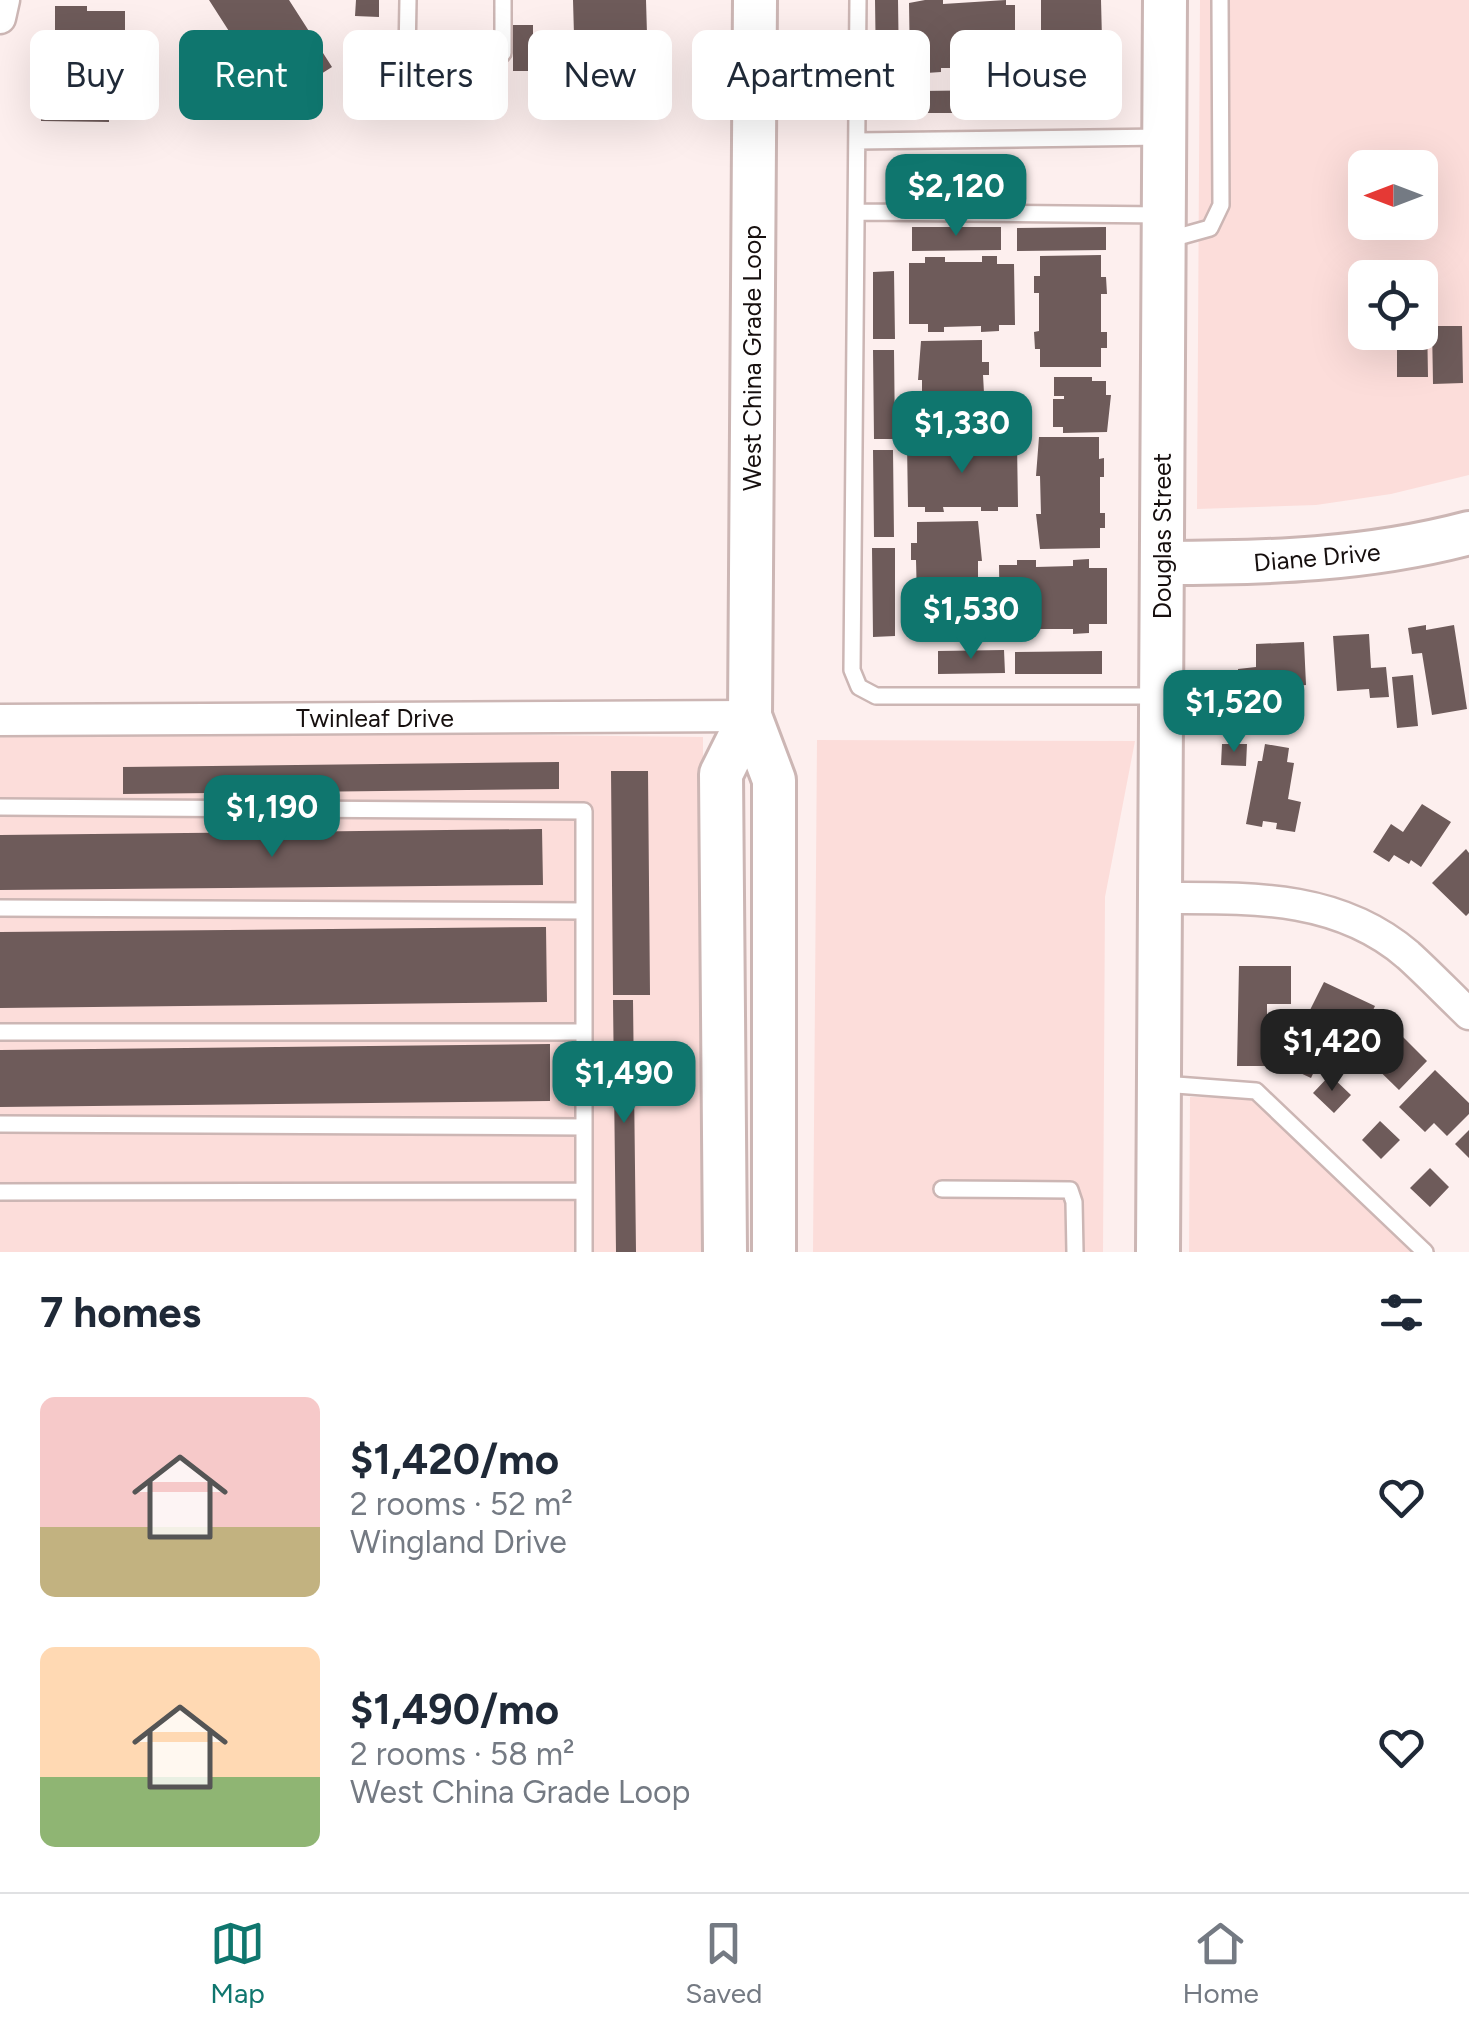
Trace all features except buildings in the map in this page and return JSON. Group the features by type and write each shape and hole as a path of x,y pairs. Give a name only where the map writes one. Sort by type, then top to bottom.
{"main road":[{"name":"West China Grade Loop","path":"755,0 750,716 774,780 774,1252"},
{"name":"Douglas Street","path":"1158,1252 1165,0"},
{"name":"Diane Drive","path":"1162,563 1276,563 1356,556 1469,534"},
{"name":"West China Grade Loop","path":"725,1252 720,774 750,716"}],"street":[{"name":"Twinleaf Drive","path":"0,720 750,716"},
{"path":"1160,898 1261,898 1299,902 1340,915 1371,929 1406,954 1469,1014"}],"lane":[{"path":"408,0 407,57 427,68 491,65 498,61 503,54 503,0"},
{"path":"858,0 852,670 859,687 876,696 1161,696"},
{"path":"856,212 1210,228 1221,205 1220,0"},
{"path":"857,141 1164,137"},
{"path":"0,806 584,811 584,1252"},
{"path":"0,908 584,912"},
{"path":"0,1032 584,1032"},
{"path":"1159,1084 1256,1091 1426,1252"},
{"path":"0,1124 584,1127"},
{"path":"942,1189 1070,1190 1074,1198 1075,1252"},
{"path":"0,1192 584,1191"}],"shaded area":[{"path":"1200,0 1469,0 1469,475 1391,494 1316,505 1197,509"},
{"path":"0,729 703,737 704,1252 0,1252"},
{"path":"817,740 1135,741 1105,897 1103,1252 813,1252"},
{"path":"1190,1097 1259,1098 1426,1252 1189,1252"}]}
